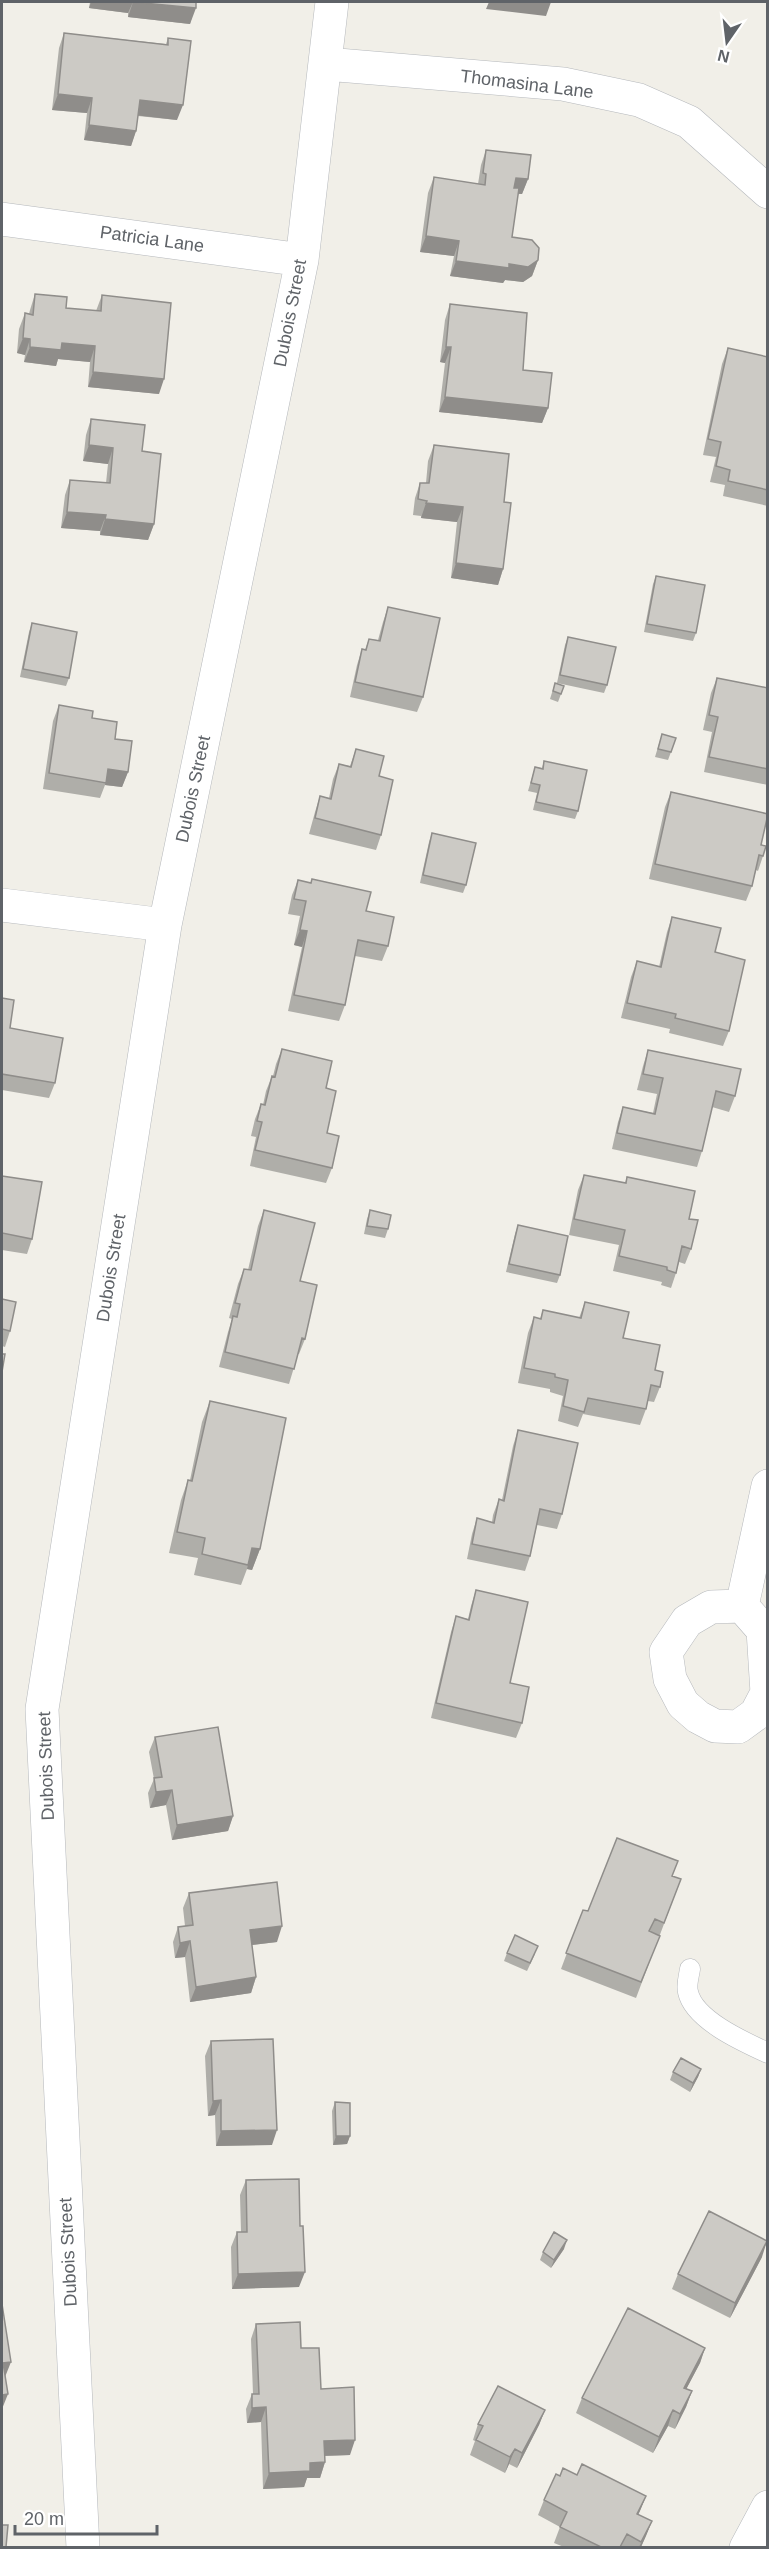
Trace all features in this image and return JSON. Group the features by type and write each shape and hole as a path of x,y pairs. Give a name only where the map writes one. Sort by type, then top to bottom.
{"street":[{"name":"Dubois Street","path":"82,2547 42,1709 165,926 302,260 332,2"},
{"name":"Thomasina Lane","path":"326,64 563,84 639,100 689,122 768,192"},
{"name":"Patricia Lane","path":"2,219 302,260"},
{"path":"2,905 165,926"},
{"path":"742,1606 768,1486"},
{"path":"746,2547 768,2507"}],"lane":[{"path":"690,1969 687,1990 693,2006 731,2036 768,2053"}],"building":[{"path":"133,2 196,2 196,8"},
{"path":"64,33 168,45 168,38 191,41 183,105 140,100 136,131 89,125 92,98 58,94"},
{"path":"486,150 531,155 528,179 516,178 514,188 519,188 512,237 532,240 539,248 538,260 528,267 509,264 509,268 456,261 459,241 426,236 434,177 485,185 486,174 483,173"},
{"path":"35,294 67,297 66,308 101,311 102,295 171,303 164,379 93,372 95,346 62,343 61,350 30,347 30,339 23,338 25,313 33,315"},
{"path":"450,304 527,313 523,370 552,373 548,408 445,397 451,347 446,347"},
{"path":"728,348 768,357 768,490 728,481 730,470 716,466 721,442 708,439"},
{"path":"91,419 145,425 142,451 161,454 154,524 105,519 106,515 67,512 70,480 110,483 113,448 89,445"},
{"path":"434,445 509,454 504,502 511,503 503,569 456,563 463,507 426,503 427,501 418,499 420,483 429,483"},
{"path":"656,576 705,585 696,633 647,624"},
{"path":"388,607 440,618 423,697 355,682 362,649 366,650 369,639 380,641"},
{"path":"32,623 77,632 69,678 23,669"},
{"path":"568,637 616,647 607,685 560,675"},
{"path":"717,678 768,688 768,769 709,757 718,717 709,715"},
{"path":"555,683 564,686 561,694 553,691"},
{"path":"59,705 93,711 92,718 117,722 115,739 132,741 128,772 108,769 106,783 49,773"},
{"path":"662,734 676,738 671,752 658,749"},
{"path":"356,749 384,756 379,776 393,780 381,835 315,818 320,796 331,799 339,764 351,767"},
{"path":"544,761 587,770 578,811 536,802 540,785 531,783 535,767 543,769"},
{"path":"671,792 768,814 761,845 766,846 763,856 759,855 752,886 655,864"},
{"path":"432,833 476,843 466,885 423,875"},
{"path":"312,879 371,892 366,911 394,917 388,946 358,940 345,1005 294,995 307,931 300,930 306,901 294,899 298,880 311,883"},
{"path":"672,917 721,928 715,952 745,960 729,1031 675,1018 676,1014 627,1003 637,961 661,967"},
{"path":"2,998 14,1000 10,1028 63,1038 55,1083 2,1074"},
{"path":"282,1049 332,1061 326,1088 336,1091 327,1133 339,1136 332,1168 255,1150 262,1122 257,1121 261,1104 265,1105"},
{"path":"648,1050 741,1069 735,1096 716,1091 702,1151 617,1133 623,1107 655,1114 663,1078 643,1074"},
{"path":"584,1175 626,1183 627,1177 695,1191 689,1219 698,1220 691,1249 682,1246 676,1273 667,1270 667,1267 619,1256 625,1230 574,1219"},
{"path":"2,1176 42,1182 32,1239 2,1233"},
{"path":"264,1210 315,1223 300,1281 317,1285 305,1339 302,1338 294,1369 225,1352 233,1316 237,1317 240,1304 235,1303 244,1269 251,1270"},
{"path":"370,1210 391,1215 388,1229 367,1226"},
{"path":"518,1225 568,1236 560,1275 509,1264"},
{"path":"2,1299 16,1302 10,1331 2,1329"},
{"path":"585,1302 629,1312 623,1338 660,1345 655,1370 663,1372 660,1387 651,1385 646,1409 588,1398 584,1412 563,1406 568,1380 555,1377 555,1374 524,1368 534,1317 541,1319 543,1310 581,1318"},
{"path":"2,1354 5,1354 2,1372"},
{"path":"210,1401 286,1418 260,1549 252,1548 248,1565 202,1554 205,1538 177,1532 188,1480 192,1481"},
{"path":"518,1430 578,1443 562,1514 540,1509 530,1556 472,1544 477,1518 494,1523 499,1499 504,1501"},
{"path":"476,1590 528,1602 510,1683 529,1687 522,1723 436,1703 456,1616 469,1620"},
{"path":"218,1727 233,1816 177,1825 172,1790 156,1792 154,1778 162,1777 155,1737"},
{"path":"617,1838 678,1861 672,1876 681,1879 664,1923 655,1919 649,1931 660,1936 641,1982 566,1953 583,1910 588,1911"},
{"path":"277,1882 282,1926 250,1930 256,1977 196,1987 190,1941 180,1943 178,1927 193,1925 189,1893"},
{"path":"515,1935 538,1946 530,1963 507,1953"},
{"path":"273,2039 277,2130 221,2131 221,2100 213,2101 211,2041"},
{"path":"681,2058 701,2069 693,2083 673,2072"},
{"path":"335,2102 350,2103 350,2136 336,2136"},
{"path":"299,2179 300,2226 303,2226 305,2272 238,2274 237,2232 247,2232 246,2180"},
{"path":"709,2211 767,2241 735,2303 678,2274"},
{"path":"554,2232 567,2240 554,2260 543,2252"},
{"path":"2,2304 11,2362 3,2363 8,2394 2,2395"},
{"path":"628,2308 705,2348 684,2388 692,2391 680,2414 673,2410 659,2437 582,2398"},
{"path":"300,2322 301,2348 319,2348 321,2389 354,2387 355,2440 324,2441 325,2462 310,2463 310,2471 269,2473 266,2407 252,2408 252,2394 259,2394 256,2324"},
{"path":"498,2386 545,2410 522,2453 515,2449 510,2457 476,2440 483,2426 478,2424"},
{"path":"582,2464 646,2496 637,2514 652,2521 641,2542 627,2534 620,2547 601,2547 560,2527 567,2512 544,2500 556,2474 560,2476 563,2468 577,2475"},
{"path":"2,2525 8,2525 6,2547 2,2547"}]}
